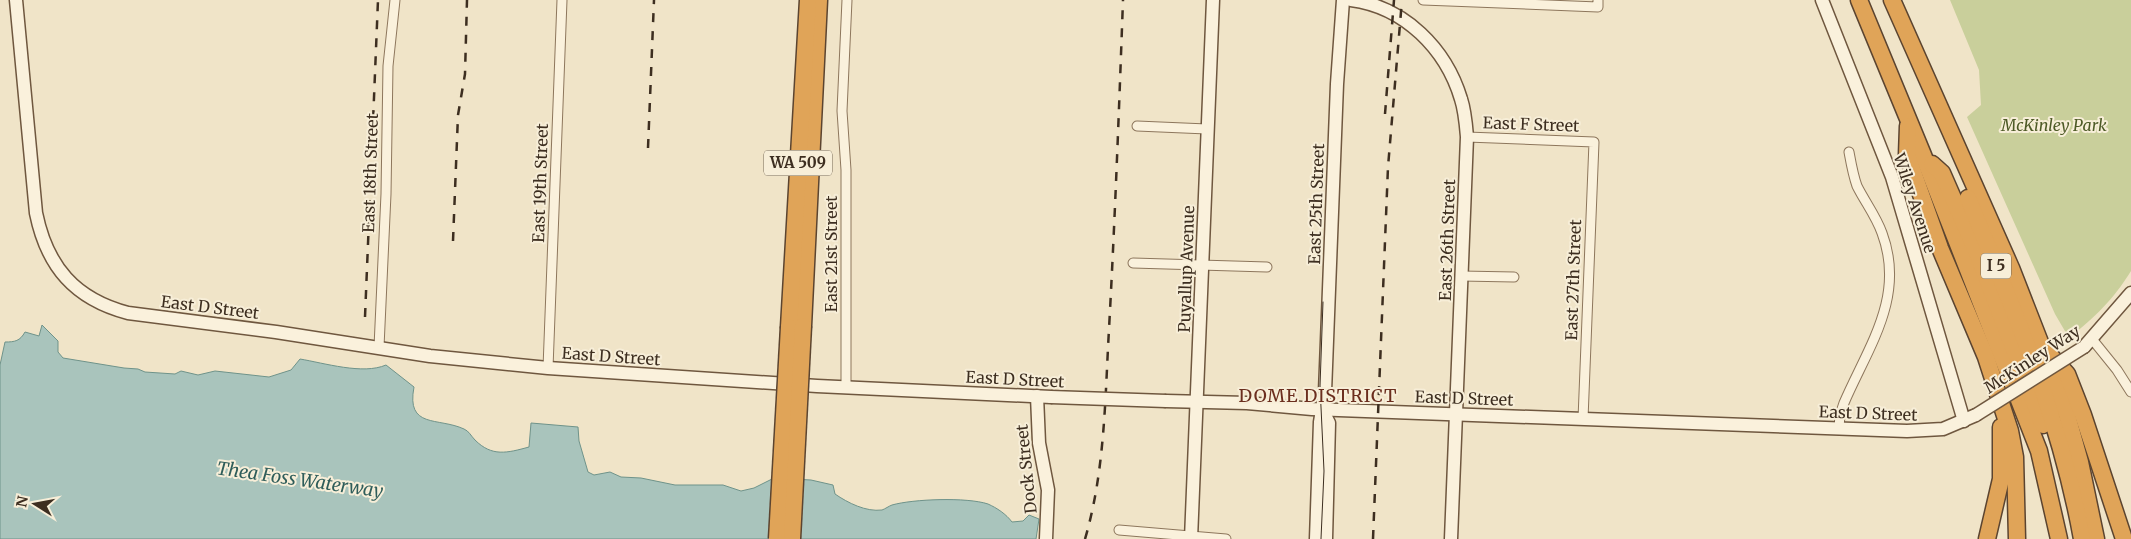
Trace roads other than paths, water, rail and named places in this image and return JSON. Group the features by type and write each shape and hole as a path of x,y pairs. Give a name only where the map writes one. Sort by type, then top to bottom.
{"highway":[{"name":"WA 509","path":"792,539 796,327 808,0"},
{"name":"WA 509","path":"776,539 796,327 820,0"},
{"name":"I 5","path":"1859,0 1908,117 2040,451 2059,539"},
{"name":"I 5","path":"1887,0 2001,277 2042,386 2074,496 2082,539"},
{"name":"I 5","path":"1892,0 2011,268 2041,345 2067,416 2080,462 2096,539"},
{"path":"1908,117 1907,155 1940,248 1986,357 2014,446 2017,539"},
{"name":"I 5","path":"1923,155 1942,173 1977,253 2017,353 2055,461 2073,539"},
{"path":"2041,345 2067,374 2083,415 2124,539"},
{"path":"1987,539 2001,479 2003,443 1994,383"},
{"path":"2083,415 2099,448 2131,535"},
{"path":"1983,539 1997,502"}],"street":[{"name":"East D Street","path":"16,0 36,213 47,250 58,268 73,286 104,306 128,314 276,332 430,356 548,368 851,388 1247,403 1292,408 1583,420 1933,431 1964,421"},
{"name":"East 18th Street","path":"379,347 386,194 388,66 395,0"},
{"name":"East 19th Street","path":"548,368 562,0"},
{"name":"East 21st Street","path":"847,0 842,111 846,170 851,388"},
{"name":"Puyallup Avenue","path":"1191,538 1213,0"},
{"name":"East 25th Street","path":"1316,539 1319,432 1325,392 1337,84 1343,0"},
{"name":"East 26th Street","path":"1351,0 1380,3 1420,32 1439,53 1455,82 1462,101 1467,137 1451,539"},
{"path":"1423,0 1598,4"},
{"name":"Wiley Avenue","path":"1822,0 1892,177 1964,421"},
{"path":"1137,126 1207,129"},
{"name":"East F Street","path":"1467,137 1594,142"},
{"name":"East 27th Street","path":"1583,420 1594,142"},
{"path":"1839,428 1840,415 1844,403 1883,318 1890,278 1889,263 1882,234 1857,184 1850,152"},
{"path":"1133,263 1267,267"},
{"path":"1461,276 1514,277"},
{"name":"McKinley Way","path":"1964,421 2088,343 2131,293"},
{"path":"2088,343 2116,370 2131,392"},
{"name":"Dock Street","path":"1037,396 1038,443 1048,490 1046,539"},
{"name":"East 25th Street","path":"1322,409 1329,423 1326,539"},
{"path":"1119,530 1191,538 1226,539"}],"water":[{"name":"Thea Foss Waterway","path":"42,325 58,341 58,352 63,358 138,369 145,372 175,374 181,371 198,375 215,371 269,377 291,370 300,359 355,369 377,368 386,365 414,387 413,400 415,410 419,416 464,429 481,445 494,451 507,452 529,447 531,423 578,427 579,441 588,472 594,475 610,472 621,477 641,478 675,485 723,485 741,491 754,488 774,478 811,480 833,485 835,494 851,504 870,510 882,510 892,505 926,500 967,500 988,504 998,509 1012,522 1023,521 1029,515 1039,519 1036,539 0,539 0,365 5,342 17,340 25,332 39,336"}],"tram line":[{"path":"1321,539 1324,471 1320,386 1323,302"}],"railway":[{"path":"365,317 378,0"},
{"path":"453,241 458,115 465,74 467,0"},
{"path":"648,148 654,0"},
{"path":"1085,539 1097,487 1105,408 1123,0"},
{"path":"1385,114 1394,0"},
{"path":"1373,539 1388,167 1402,0"}],"district":[{"name":"DOME DISTRICT","path":"1318,396"}],"park label":[{"name":"McKinley Park","path":"2054,125"}]}
